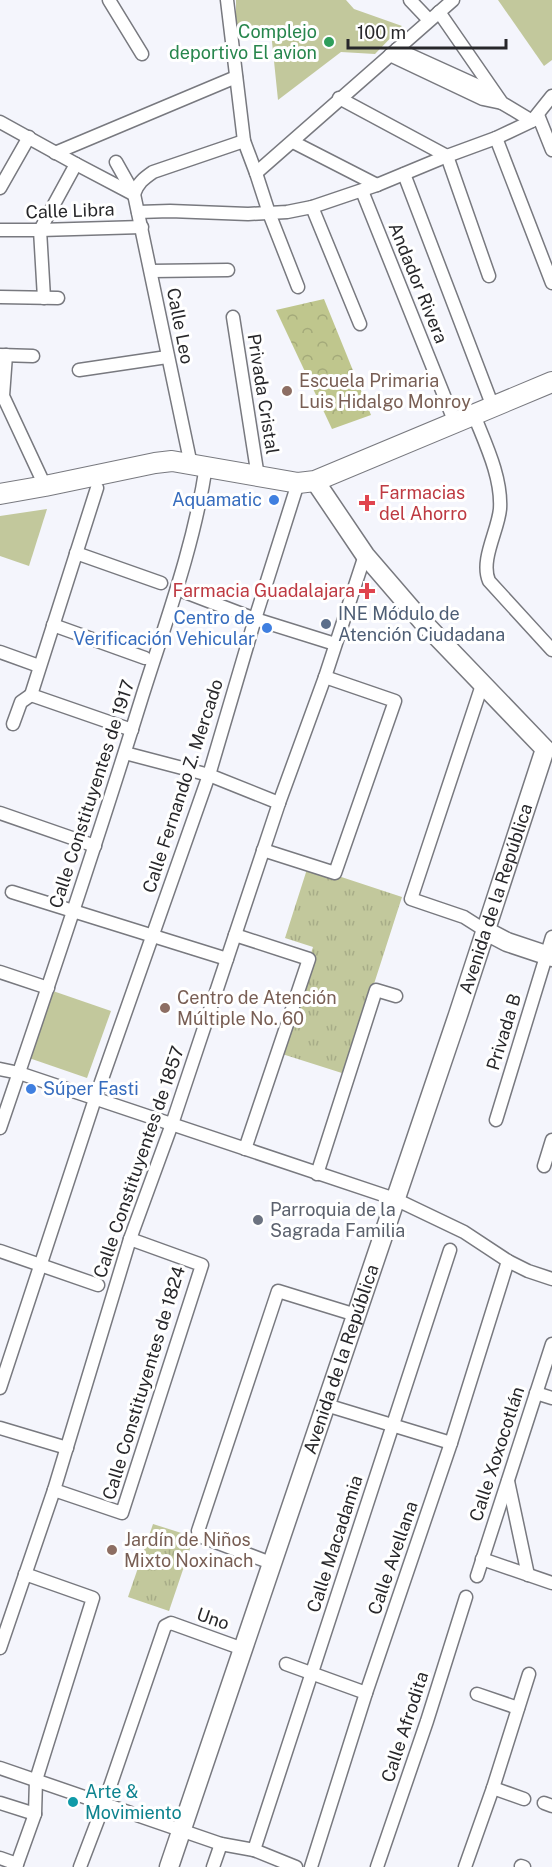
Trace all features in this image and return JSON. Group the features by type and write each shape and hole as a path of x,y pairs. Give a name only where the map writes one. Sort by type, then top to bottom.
{"main road":[{"path":"0,494 172,461 258,477 307,482 552,382"},
{"path":"0,507 199,465"},
{"path":"307,482 421,620 482,685 548,746"},
{"name":"Avenida de la República","path":"169,1867 548,746"},
{"path":"486,931 507,942 549,956"}],"street":[{"path":"109,0 142,54"},
{"path":"226,0 244,141 298,287"},
{"path":"410,0 429,20"},
{"path":"256,173 453,0"},
{"path":"439,12 502,103"},
{"path":"393,52 483,99 502,103 535,118 552,150"},
{"path":"55,153 236,77"},
{"path":"535,118 552,96"},
{"path":"339,98 447,156 489,276"},
{"name":"Calle Libra","path":"138,212 269,213 312,207 362,191 496,138 535,118"},
{"path":"0,123 134,194 143,179 153,172 244,141"},
{"path":"0,188 29,137"},
{"path":"496,138 552,283"},
{"path":"293,142 377,185"},
{"name":"Calle Leo","path":"116,162 134,194 151,271 163,358 199,465"},
{"path":"44,298 40,230 76,164"},
{"path":"404,174 493,407"},
{"name":"Andador Rivera","path":"362,191 455,423"},
{"path":"312,207 360,324"},
{"name":"Calle Libra","path":"0,230 142,226"},
{"path":"151,271 228,270"},
{"path":"0,297 58,298"},
{"name":"Privada Cristal","path":"233,317 258,477"},
{"path":"33,356 3,356 3,396 45,486"},
{"path":"79,370 163,358"},
{"path":"474,415 498,484 500,507 497,528 485,565 486,573 489,581 552,650"},
{"name":"Calle Constituyentes de 1917","path":"0,1128 74,912 177,589 196,523 199,465"},
{"name":"Calle Fernando Z. Mercado","path":"0,1388 95,1099 209,776 255,619 307,482"},
{"path":"13,724 21,702 31,694 97,488"},
{"path":"76,553 161,583"},
{"name":"Calle Constituyentes de 1857","path":"0,1647 54,1490 130,1239 172,1124 263,850 365,555"},
{"path":"177,589 255,619 335,644"},
{"path":"53,625 145,658"},
{"path":"0,652 39,666"},
{"path":"263,850 335,873 394,701 325,676"},
{"path":"482,685 411,899 464,917 486,931"},
{"path":"31,694 132,730"},
{"path":"125,753 209,776 279,803"},
{"path":"0,813 95,846"},
{"path":"12,892 227,959"},
{"path":"235,935 309,959 245,1149"},
{"name":"Privada B","path":"496,1120 549,956 552,937"},
{"path":"0,972 48,988"},
{"path":"317,1174 376,990 396,996"},
{"path":"0,1070 19,1073 395,1199 464,1232 508,1261 552,1280"},
{"path":"544,1166 552,1140"},
{"name":"Calle Constituyentes de 1824","path":"54,1490 122,1513 202,1265 130,1239"},
{"name":"Calle Macadamia","path":"254,1850 450,1250"},
{"path":"0,1251 98,1286"},
{"name":"Calle Avellana","path":"311,1867 366,1693 451,1443 508,1261"},
{"path":"272,1563 202,1537 198,1531 278,1291 356,1315"},
{"name":"Calle Xoxocotlán","path":"477,1575 552,1344"},
{"path":"536,1393 552,1398"},
{"path":"326,1405 451,1443"},
{"path":"0,1428 67,1448"},
{"path":"508,1479 528,1575"},
{"path":"482,1559 552,1583"},
{"path":"0,1858 17,1865 35,1814 36,1780 93,1598 25,1574"},
{"name":"Calle Afrodita","path":"377,1867 466,1597"},
{"path":"0,1606 13,1610"},
{"name":"Uno","path":"104,1804 165,1626 171,1623 243,1649"},
{"path":"286,1664 366,1693"},
{"path":"465,1867 529,1674"},
{"path":"477,1694 518,1708"},
{"path":"0,1768 221,1844 254,1850 291,1866"},
{"path":"493,1788 524,1799"},
{"path":"0,1803 35,1814"},
{"path":"80,1867 104,1804"},
{"path":"213,1867 221,1844"}],"green space":[{"name":"Complejo deportivo El avion","path":"236,0 346,0 354,9 402,26 375,54 341,52 278,100 271,32 236,24"},
{"path":"498,0 552,0 552,60 544,66"},
{"path":"324,299 371,415 332,429 276,310"},
{"path":"47,509 29,566 0,556 0,516"},
{"path":"308,866 402,897 345,1074 279,1053 313,947 285,938"},
{"path":"53,991 111,1011 87,1078 29,1058"},
{"path":"153,1524 194,1537 169,1611 128,1597"}],"place":[{"name":"Complejo deportivo El avion","path":"329,42"},
{"name":"Escuela Primaria Luis Hidalgo Monroy","path":"287,391"},
{"name":"Aquamatic","path":"274,500"},
{"name":"Farmacias del Ahorro","path":"367,503"},
{"name":"Farmacia Guadalajara","path":"367,591"},
{"name":"INE Módulo de Atención Ciudadana","path":"326,624"},
{"name":"Centro de Verificación Vehicular","path":"267,628"},
{"name":"Centro de Atención Múltiple No. 60","path":"165,1008"},
{"name":"Súper Fasti","path":"31,1089"},
{"name":"Parroquia de la Sagrada Familia","path":"258,1220"},
{"name":"Jardín de Niños Mixto Noxinach","path":"112,1550"},
{"name":"Arte & Movimiento","path":"73,1802"}]}
